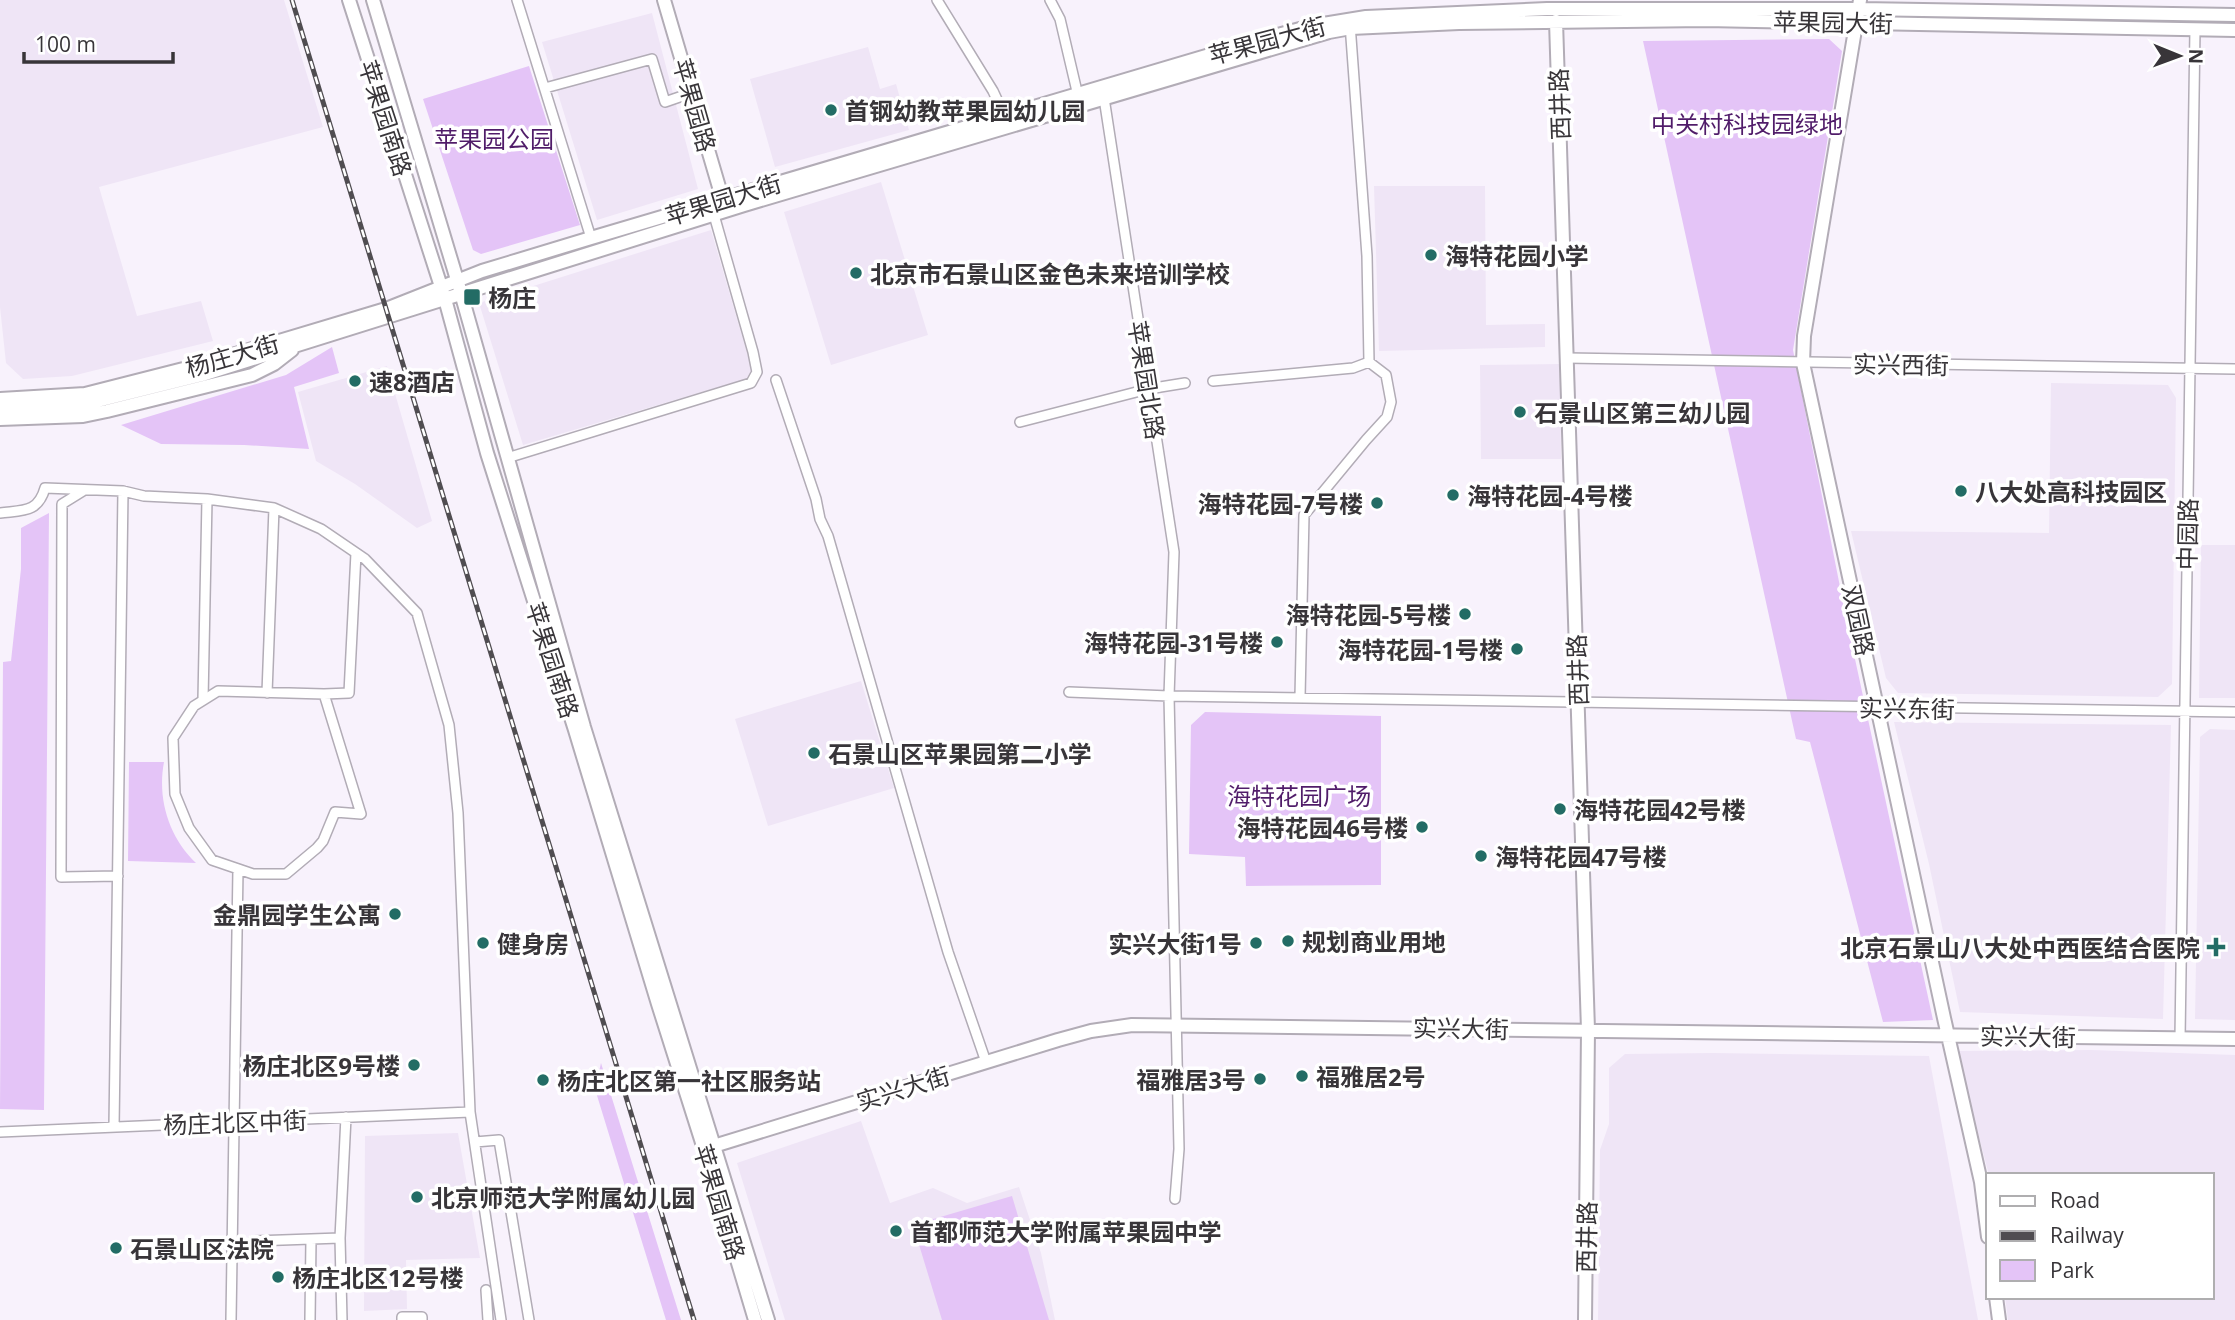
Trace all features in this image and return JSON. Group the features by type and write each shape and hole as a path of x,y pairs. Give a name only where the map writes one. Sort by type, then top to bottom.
{"main road":[{"name":"苹果园南路","path":"349,0 443,294 487,453 575,730 657,1004 710,1148 768,1320"},
{"name":"苹果园南路","path":"373,0 460,287 584,727 710,1148 755,1320"},
{"name":"苹果园路","path":"664,0 721,208"},
{"name":"苹果园大街","path":"460,287 1079,100 1274,36 1350,24 1547,4 1860,4 2235,15"},
{"path":"1547,4 1556,21"},
{"path":"1556,21 1565,4"},
{"name":"双园路","path":"1860,4 1804,336 1803,363 1981,1182 1986,1221"},
{"name":"苹果园大街","path":"1079,100 1104,99 1350,24 1706,20 2235,30"},
{"name":"西井路","path":"1556,21 1588,1030 1585,1320"},
{"name":"苹果园大街","path":"460,287 482,271 591,238 721,208"},
{"name":"杨庄大街","path":"0,409 81,405 202,375 298,346 460,287"},
{"name":"杨庄大街","path":"0,399 58,397 115,387 443,294"},
{"name":"杨庄大街","path":"0,419 83,416 195,390 252,374 274,364 298,346"},
{"name":"实兴大街","path":"710,1148 1091,1031 1132,1025 2235,1039"},
{"path":"1996,1299 1999,1320"}],"street":[{"path":"517,0 591,238"},
{"path":"937,0 993,91 1007,121"},
{"path":"1050,0 1060,19 1079,100"},
{"path":"1350,24 1367,256 1369,362"},
{"name":"中园路","path":"2180,1038 2196,29"},
{"path":"545,88 652,59 665,102 691,93"},
{"name":"苹果园北路","path":"1104,99 1172,537 1174,573 1168,696 1179,1149 1175,1199"},
{"path":"507,458 751,383 757,372 754,352 721,208"},
{"name":"实兴西街","path":"1567,358 2235,369"},
{"path":"1213,381 1353,368 1369,362"},
{"path":"1300,697 1304,515 1387,417 1391,402 1386,375 1369,362"},
{"path":"776,380 816,499 820,519 828,536 948,952 986,1062"},
{"path":"1020,422 1148,389 1185,383"},
{"path":"0,513 31,509 42,500 45,488 123,491 144,496 207,499 274,508 321,528 365,559 417,613 449,725 458,813 470,1112 500,1320"},
{"path":"84,490 62,503 61,877 117,876"},
{"path":"114,1127 123,491"},
{"path":"203,700 207,499"},
{"path":"267,693 274,508"},
{"path":"324,694 360,814 335,812 323,841 286,874 253,874 212,860 189,828 175,794 173,738 194,706 218,691 349,693 356,553"},
{"name":"实兴东街","path":"1069,692 1168,696 2235,712"},
{"path":"231,1320 238,869"},
{"name":"杨庄北区中街","path":"0,1132 470,1112"},
{"path":"342,1320 340,1238 346,1117"},
{"path":"475,1142 499,1140 529,1320"},
{"path":"253,1241 340,1238"},
{"path":"310,1320 311,1239"},
{"path":"485,1290 488,1320"},
{"path":"402,1320 402,1317 422,1317 422,1320"}],"shaded area":[{"path":"0,0 284,0 323,127 99,187 137,316 201,301 213,341 72,376 23,379 6,363 0,307"},
{"path":"652,13 698,189 597,220 542,42"},
{"name":"首钢幼教苹果园幼儿园","path":"868,47 880,89 896,84 909,130 775,167 750,79"},
{"name":"北京市石景山区金色未来培训学校","path":"881,182 928,335 831,365 784,212"},
{"name":"海特花园小学","path":"1374,186 1485,186 1486,325 1545,324 1545,347 1379,351"},
{"path":"711,230 752,370 749,378 523,445 479,303"},
{"name":"石景山区第三幼儿园","path":"1560,364 1561,459 1481,459 1480,365"},
{"path":"387,366 432,521 417,528 355,484 316,461 298,392"},
{"path":"2051,383 2168,385 2176,398 2172,684 2158,697 1898,693 1886,678 1851,531 2049,533"},
{"path":"2201,545 2235,545 2235,698 2199,698"},
{"name":"石景山区苹果园第二小学","path":"861,681 894,788 768,826 735,719"},
{"path":"1894,722 2171,725 2163,1019 1960,1012 1929,864"},
{"path":"2210,729 2235,730 2235,1020 2195,1019 2200,737"},
{"path":"2091,1050 2235,1055 2235,1320 2008,1320 2005,1299 2214,1299 2214,1173 1988,1173 1956,1051"},
{"path":"1625,1054 1929,1056 1978,1320 1598,1320 1600,1150 1609,1124 1609,1068"},
{"name":"首都师范大学附属苹果园中学","path":"861,1121 890,1203 933,1188 967,1203 1019,1187 1041,1253 1055,1320 785,1320 737,1163"},
{"name":"北京师范大学附属幼儿园","path":"458,1133 480,1258 406,1260 407,1309 364,1311 365,1136"}],"green space":[{"name":"中关村科技园绿地","path":"1829,39 1842,51 1793,350 1847,622 1933,1020 1883,1022 1810,742 1796,739 1643,41"},
{"name":"苹果园公园","path":"529,66 580,225 481,254 473,250 423,99"},
{"path":"332,347 339,373 294,387 309,449 161,444 121,425 286,375"},
{"path":"49,513 44,1110 0,1109 3,662 11,661 21,569 21,528"},
{"name":"海特花园广场","path":"1205,712 1381,716 1381,885 1246,886 1245,857 1189,854 1191,725"},
{"path":"129,762 164,762 162,790 167,817 179,841 196,863 128,861"},
{"path":"601,1063 681,1320 666,1320 595,1089"},
{"path":"1012,1196 1049,1320 942,1320 913,1225"}],"railway":[{"path":"292,0 694,1320"}],"place":[{"name":"首钢幼教苹果园幼儿园","path":"831,110"},
{"name":"海特花园小学","path":"1431,255"},
{"name":"北京市石景山区金色未来培训学校","path":"856,273"},
{"name":"杨庄","path":"472,297"},
{"name":"速8酒店","path":"355,381"},
{"name":"石景山区第三幼儿园","path":"1520,412"},
{"name":"八大处高科技园区","path":"1961,491"},
{"name":"海特花园-4号楼","path":"1453,495"},
{"name":"海特花园-7号楼","path":"1377,503"},
{"name":"海特花园-5号楼","path":"1465,614"},
{"name":"海特花园-31号楼","path":"1277,642"},
{"name":"海特花园-1号楼","path":"1517,649"},
{"name":"石景山区苹果园第二小学","path":"814,753"},
{"name":"海特花园42号楼","path":"1560,809"},
{"name":"海特花园46号楼","path":"1422,827"},
{"name":"海特花园47号楼","path":"1481,856"},
{"name":"金鼎园学生公寓","path":"395,914"},
{"name":"规划商业用地","path":"1288,941"},
{"name":"健身房","path":"483,943"},
{"name":"实兴大街1号","path":"1256,943"},
{"name":"北京石景山八大处中西医结合医院","path":"2216,947"},
{"name":"杨庄北区9号楼","path":"414,1065"},
{"name":"福雅居2号","path":"1302,1076"},
{"name":"福雅居3号","path":"1260,1079"},
{"name":"杨庄北区第一社区服务站","path":"543,1080"},
{"name":"北京师范大学附属幼儿园","path":"417,1197"},
{"name":"首都师范大学附属苹果园中学","path":"896,1231"},
{"name":"石景山区法院","path":"116,1248"},
{"name":"杨庄北区12号楼","path":"278,1277"}]}
